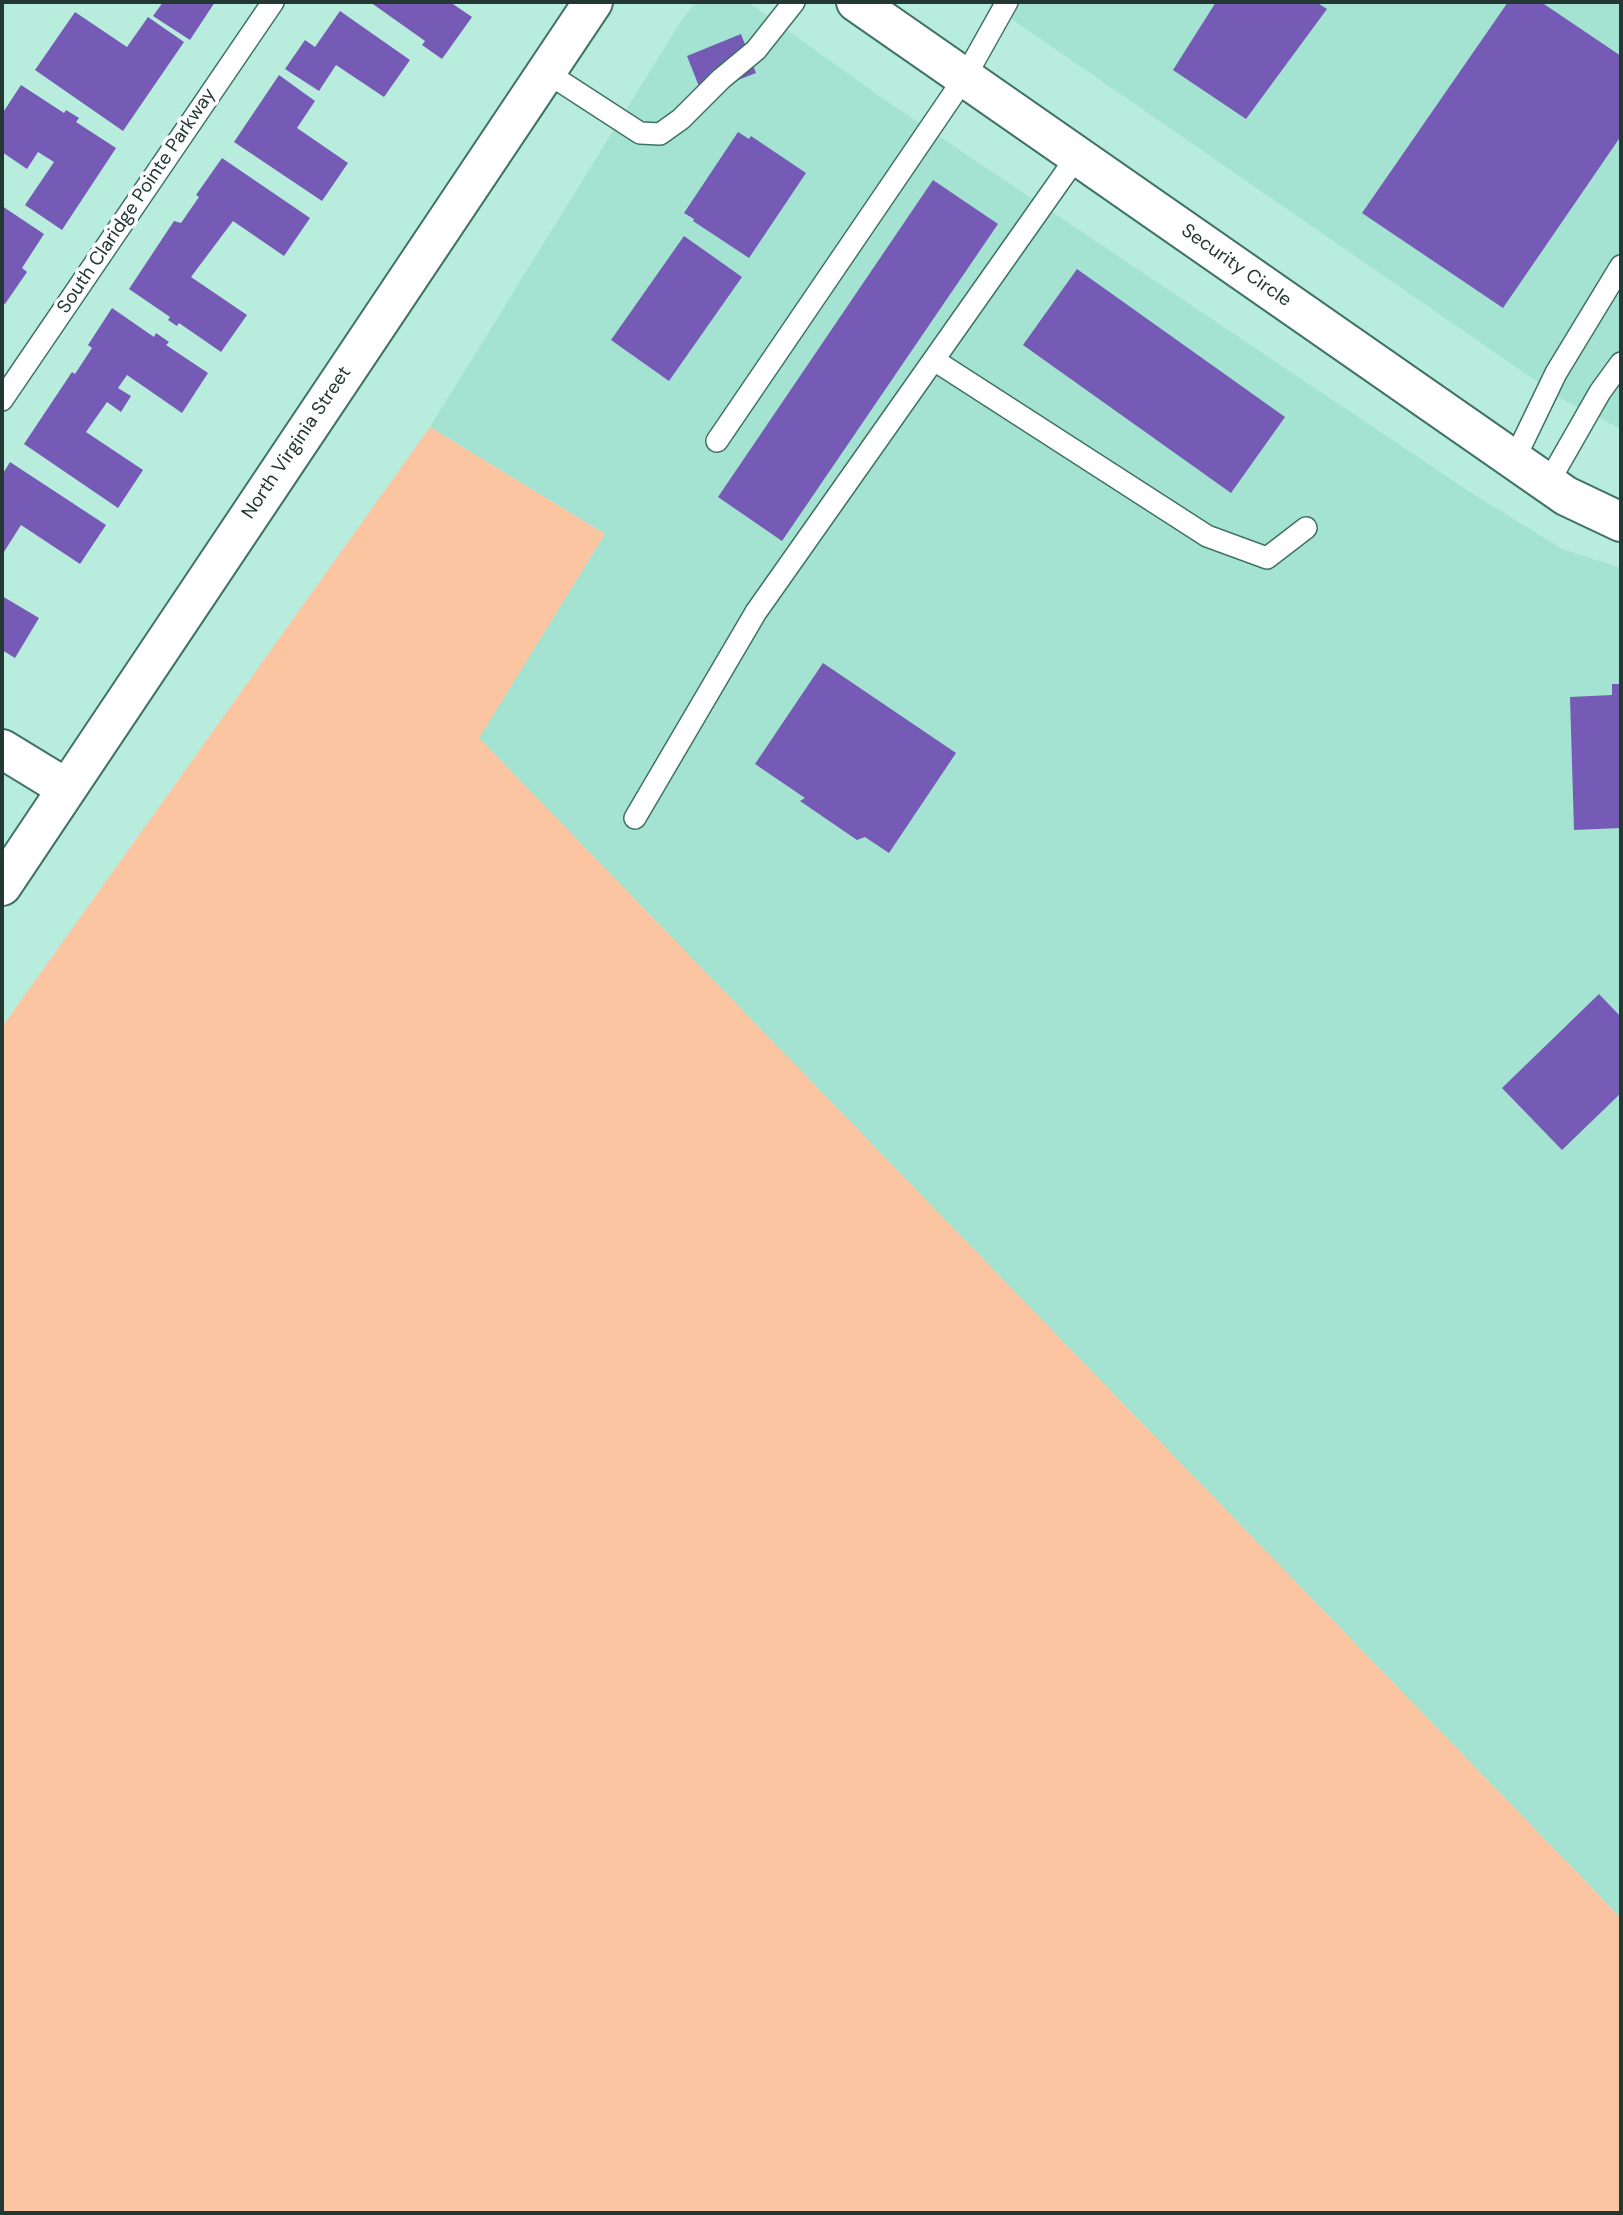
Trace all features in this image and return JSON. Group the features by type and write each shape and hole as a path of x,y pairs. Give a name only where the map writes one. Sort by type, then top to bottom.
{"main road":[{"name":"North Virginia Street","path":"2,886 593,2"},
{"name":"Security Circle","path":"856,2 1566,496 1621,522"},
{"path":"2,749 66,788"}],"lane":[{"name":"South Claridge Pointe Parkway","path":"2,400 273,2"},
{"path":"546,72 640,133 660,134 681,119 721,79 756,50 794,2"},
{"path":"717,441 965,77 1007,2"},
{"path":"635,818 756,612 1078,155"},
{"path":"1514,460 1556,373 1621,266"},
{"path":"934,360 1207,536 1267,558 1306,528"},
{"path":"1548,483 1621,363"}],"shaded area":[{"path":"696,2 748,2 888,102 1467,490 1562,549 1621,568 1621,1918 478,738 605,534 430,427 681,21"},
{"path":"987,2 1621,2 1621,429 1565,401"},
{"path":"430,427 605,534 479,738 1621,1918 1621,2213 2,2213 2,1027"}],"building":[{"path":"163,2 215,2 190,40 153,16"},
{"path":"370,2 450,2 472,17 442,59 422,45 425,41"},
{"path":"1216,2 1316,2 1327,9 1246,119 1173,70"},
{"path":"1508,2 1541,2 1621,56 1621,136 1503,308 1362,213"},
{"path":"340,11 410,60 384,97 336,65 319,91 285,69 305,40 315,47"},
{"path":"75,12 127,47 148,17 184,42 123,131 35,70"},
{"path":"741,34 756,73 702,94 687,56"},
{"path":"279,75 315,101 297,128 348,163 322,201 234,142"},
{"path":"21,85 64,113 66,110 79,118 76,122 116,148 62,230 25,205 54,162 38,152 27,169 2,152 2,114"},
{"path":"738,132 749,139 751,136 806,173 749,258 684,213"},
{"path":"222,158 310,218 284,256 233,221 191,277 247,315 221,352 179,323 177,326 168,320 170,317 129,289 174,221 181,223 199,197 196,195"},
{"path":"933,180 998,224 782,541 718,497"},
{"path":"2,206 44,234 22,268 27,272 5,304 2,302"},
{"path":"684,236 742,277 669,381 611,340"},
{"path":"1077,269 1285,417 1231,493 1023,345"},
{"path":"112,308 154,337 156,333 169,342 166,345 208,373 182,413 127,375 118,388 131,396 121,412 107,402 86,432 143,470 118,508 24,444 72,372 75,374 92,348 88,345"},
{"path":"10,462 106,525 80,564 21,525 2,555 2,475"},
{"path":"2,596 39,618 15,658 2,650"},
{"path":"823,663 956,753 889,853 865,837 857,840 800,801 805,798 755,764"},
{"path":"1612,684 1621,684 1621,828 1574,830 1570,697 1612,695"},
{"path":"1599,994 1621,1017 1621,1093 1562,1150 1502,1088"}]}
